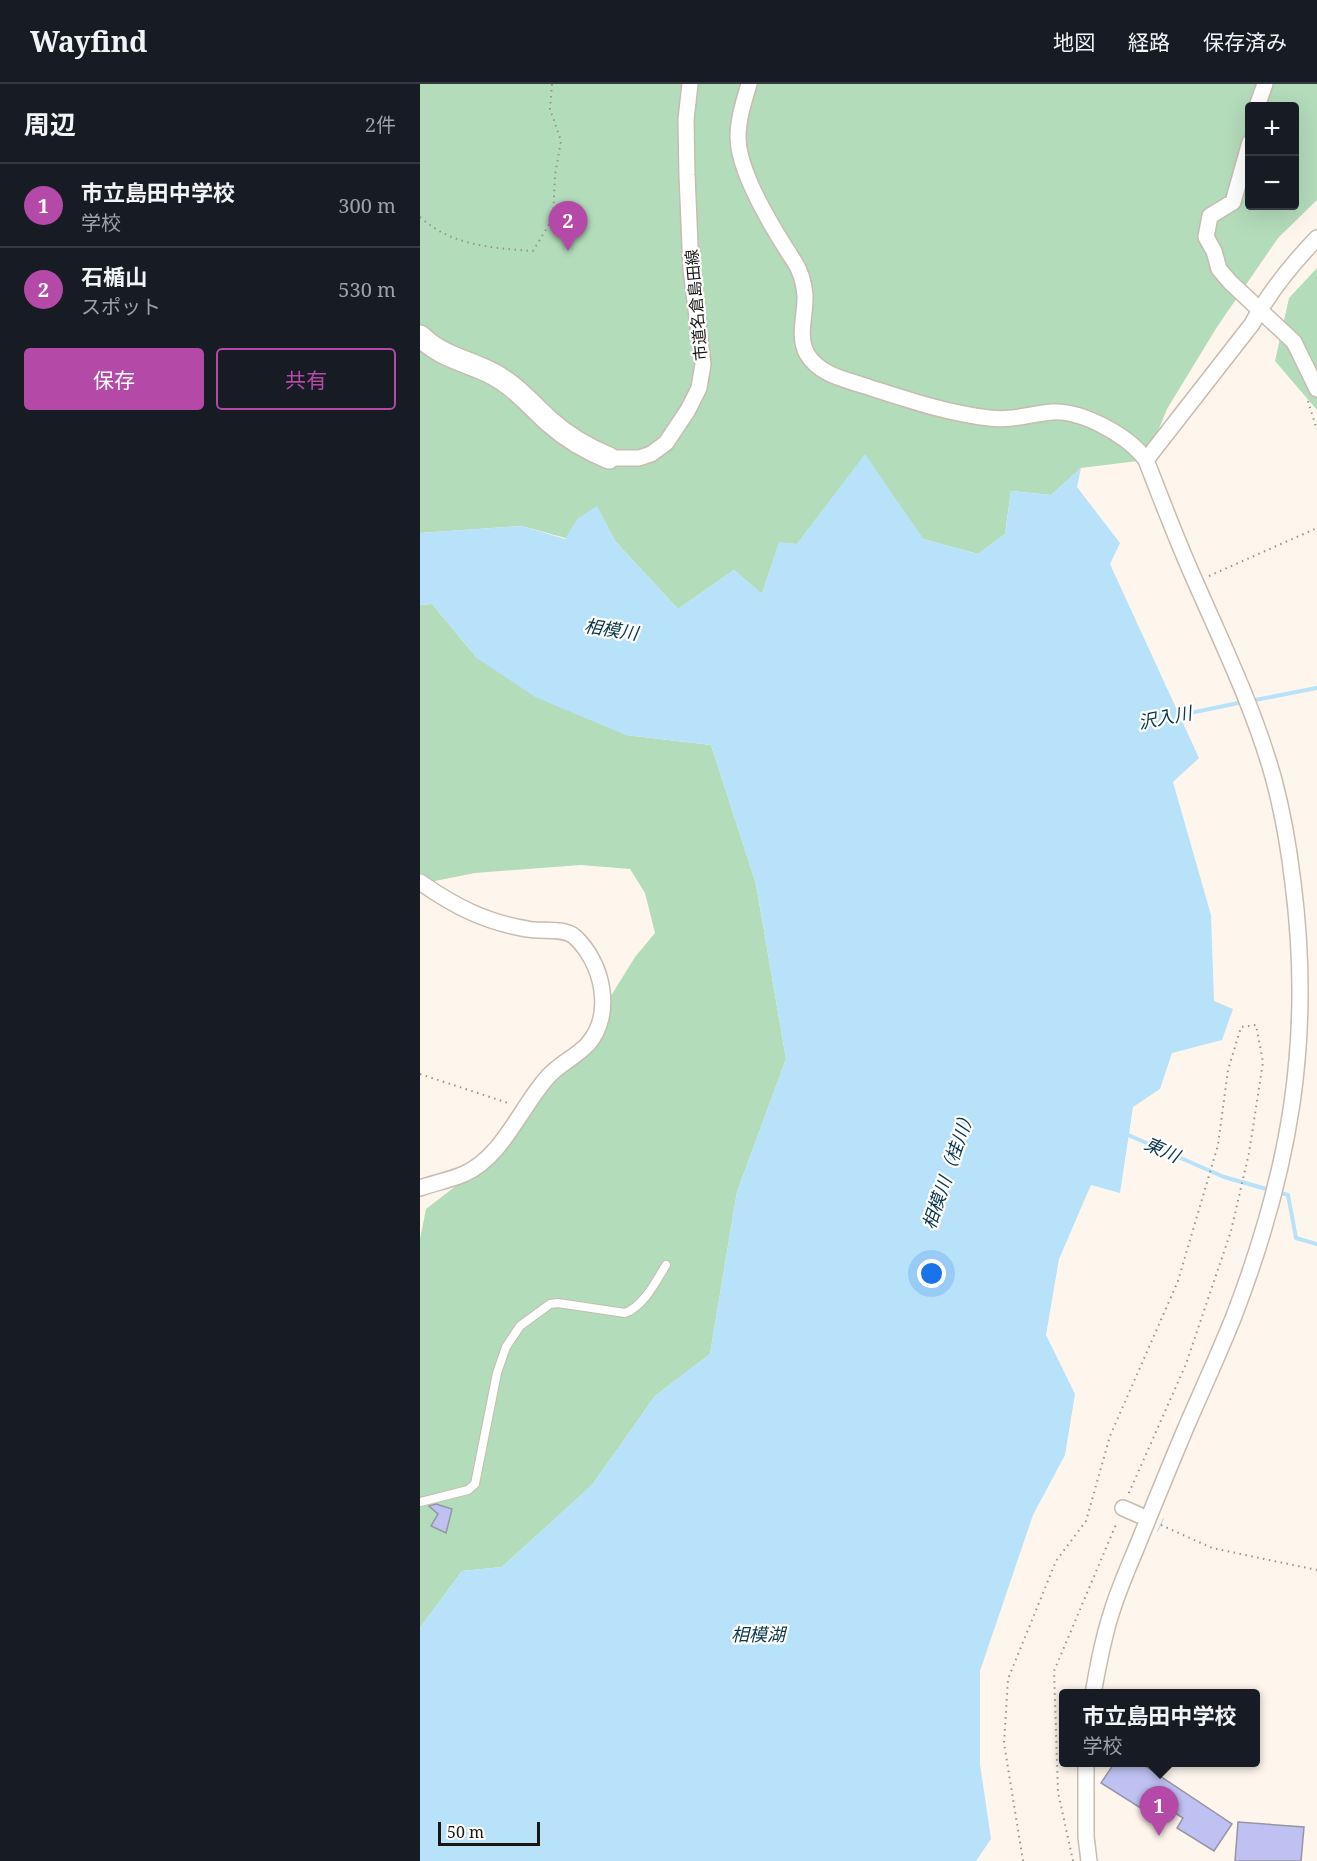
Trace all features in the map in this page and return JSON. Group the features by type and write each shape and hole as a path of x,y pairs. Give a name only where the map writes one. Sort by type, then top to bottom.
{"street":[{"name":"市道名倉島田線","path":"420,336 430,346 447,356 489,372 512,385 550,422 589,450 609,458 639,459 651,454 666,443 688,410 699,388 703,364 691,269 686,120 690,84"},
{"path":"749,84 740,119 738,139 741,154 746,171 780,239 798,268 805,295 802,326 807,353 827,374 941,410 991,418 1019,419 1053,412 1073,415 1096,423 1125,438 1137,448 1146,460 1195,582 1222,638 1250,707 1274,781 1286,836 1296,909 1301,982 1299,1051 1291,1117 1275,1192 1261,1240 1232,1321 1168,1470 1111,1612 1094,1689"},
{"path":"1258,102 1265,84"},
{"path":"1246,156 1233,202 1210,216 1206,237 1214,251 1219,268 1230,282 1294,342 1317,389"},
{"path":"1146,460 1252,324 1290,266 1317,238"},
{"path":"420,882 460,909 526,929 568,932 575,936 590,956 604,1002 603,1014 595,1034 586,1046 558,1065 489,1155 464,1174 420,1188"},
{"path":"1123,1508 1139,1515"},
{"path":"1086,1767 1086,1836 1089,1861"}],"lane":[{"path":"420,1502 473,1487 497,1373 506,1347 520,1326 550,1304 558,1303 625,1313 630,1311 654,1285 666,1265"}],"path":[{"path":"420,217 434,229 472,245 533,250 553,218 555,175 561,141 550,109 552,84"},
{"path":"1195,582 1317,528"},
{"path":"1023,1861 1004,1743 1008,1679 1056,1561 1086,1521 1110,1436 1178,1281 1218,1145 1228,1070 1241,1027 1256,1025 1263,1062 1249,1153 1231,1231 1186,1364 1054,1671 1058,1792 1072,1861"},
{"path":"420,1074 506,1101 522,1109"},
{"path":"1161,1525 1212,1548 1317,1570"}],"green space":[{"path":"420,84 1317,84 1317,200 1278,238 1217,327 1167,409 1146,460 1081,468 1051,495 1011,491 1005,534 978,554 923,539 865,455 797,544 779,543 762,594 734,570 678,609 615,541 597,507 576,541 522,526 420,533"},
{"path":"1317,268 1317,410 1275,361 1289,298"},
{"path":"432,604 477,658 626,735 711,745 756,884 786,1059 737,1192 710,1354 655,1396 592,1485 502,1567 462,1571 420,1628 420,1239 426,1209 492,1158 601,1012 635,957 655,933 645,893 630,869 581,865 475,873 420,884 420,605"}],"water":[{"name":"相模湖","path":"865,454 923,539 978,554 1005,534 1011,491 1051,495 1081,468 1077,487 1120,543 1110,564 1199,758 1173,782 1211,915 1214,1001 1233,1009 1222,1040 1172,1053 1160,1089 1133,1107 1120,1193 1091,1185 1059,1259 1046,1335 1075,1394 1065,1455 1033,1515 980,1671 980,1764 991,1839 976,1861 420,1861 420,1628 462,1571 502,1567 592,1485 655,1396 710,1354 737,1192 786,1059 756,884 711,745 626,735 535,697 477,658 432,604 420,605 420,533 522,526 565,539 578,518 597,506 615,541 678,609 734,570 762,594 779,542 797,544"}],"building":[{"path":"436,1504 452,1509 446,1533 431,1526 438,1514 429,1506"},
{"path":"1112,1767 1146,1767 1232,1824 1214,1851 1177,1828 1183,1818 1155,1800 1147,1812 1101,1783"},
{"path":"1238,1822 1304,1827 1301,1861 1235,1861"}],"waterway":[{"name":"沢入川","path":"1250,701 1317,688"},
{"name":"沢入川","path":"1176,716 1243,702"},
{"name":"東川","path":"1126,1134 1224,1177 1270,1190"},
{"name":"東川","path":"1277,1192 1288,1195 1296,1238 1317,1244"}],"tunnel":[{"path":"1139,1515 1161,1525"}],"place":[{"name":"石楯山","path":"568,251"},
{"name":"市立島田中学校","path":"1159,1836"}],"water label":[{"name":"相模川","path":"611,630"},
{"name":"相模川（桂川）","path":"949,1169"}]}
